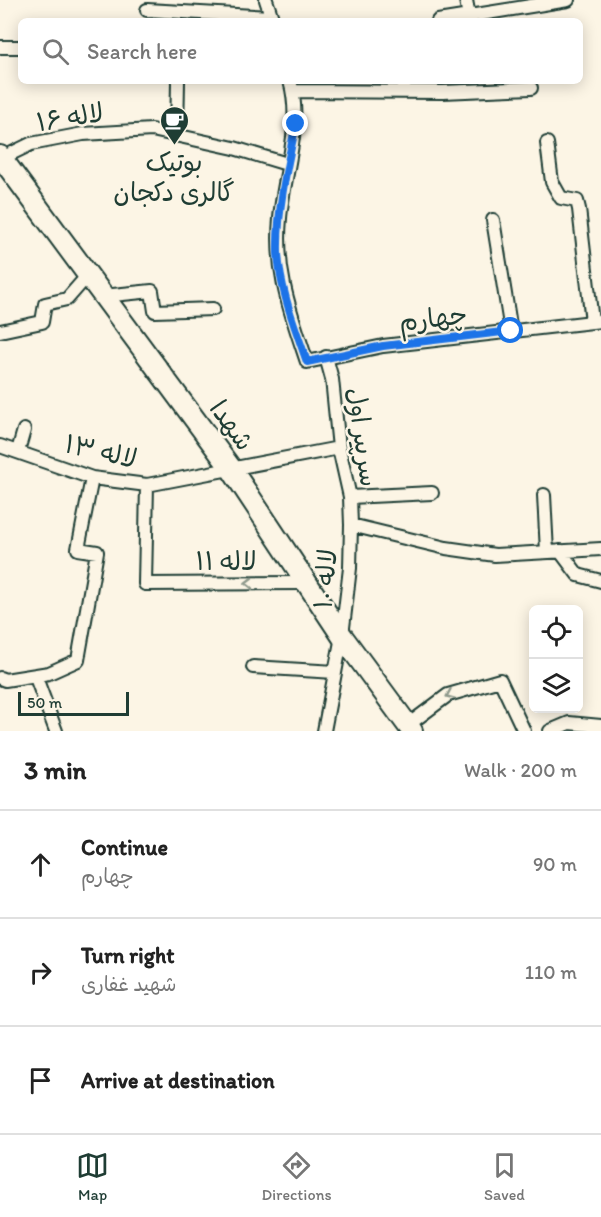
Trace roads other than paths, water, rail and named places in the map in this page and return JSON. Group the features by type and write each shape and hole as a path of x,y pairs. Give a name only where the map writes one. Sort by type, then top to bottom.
{"main road":[{"name":"شهدا","path":"1,158 230,468 342,636 410,728"}],"street":[{"path":"267,0 272,18"},
{"path":"466,0 469,17"},
{"path":"461,18 568,0"},
{"path":"147,10 258,18"},
{"path":"0,47 18,47"},
{"path":"177,135 178,84"},
{"path":"287,164 296,124 292,86 531,88"},
{"name":"لاله ۱۶","path":"1,158 32,144 83,134 152,130 234,148 287,164"},
{"path":"547,143 552,182 561,198 577,201 597,322"},
{"name":"چهارم","path":"287,164 278,254 283,289 307,362 383,346 597,322"},
{"path":"493,220 511,331"},
{"path":"0,331 42,322 45,304 67,299 88,275"},
{"path":"103,296 152,291 155,311 213,309"},
{"name":"سرپیر اول","path":"326,357 332,379 339,448 350,497 351,525"},
{"path":"18,451 24,430"},
{"name":"لاله ۱۳","path":"0,446 92,478 147,484 339,448"},
{"path":"0,678 5,680 49,673 78,660 97,552 78,549 92,478"},
{"name":"۱۱ لاله","path":"147,484 145,584 307,583"},
{"path":"350,497 432,493"},
{"path":"544,495 547,552"},
{"path":"351,525 446,548 495,555 601,549"},
{"name":"لاله ۱۰","path":"324,731 342,636 350,568 351,525"},
{"path":"560,551 578,575 601,581"},
{"path":"253,667 335,672"},
{"path":"35,675 56,731"},
{"path":"410,728 448,695 500,680 524,731"},
{"path":"550,731 569,723 601,726"}],"place":[{"name":"بوتیک گالری دکجان","path":"174,146"}]}
